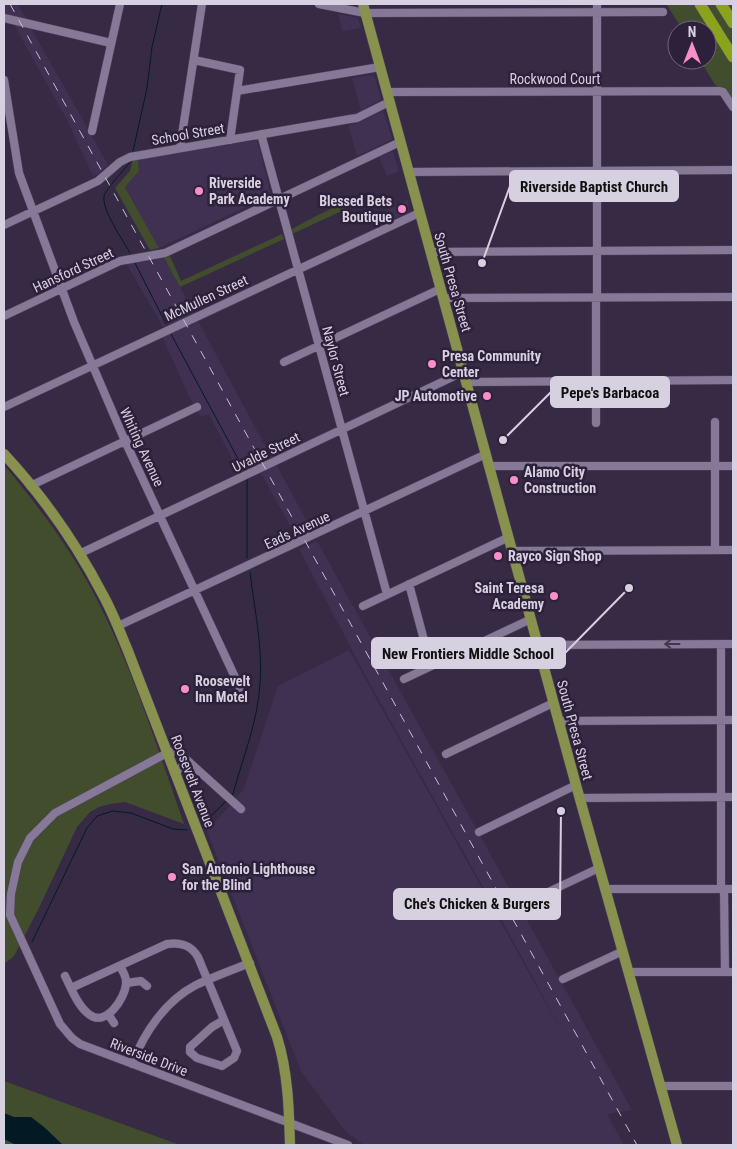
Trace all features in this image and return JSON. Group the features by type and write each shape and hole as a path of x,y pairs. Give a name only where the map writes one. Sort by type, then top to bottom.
{"highway":[{"path":"700,4 733,57"},
{"path":"721,4 733,23"}],"main road":[{"name":"South Presa Street","path":"364,8 558,721 677,1145"},
{"name":"Roosevelt Avenue","path":"4,454 51,513 104,596 118,626 250,963 284,1058 290,1145"}],"street":[{"path":"92,131 120,4"},
{"path":"180,148 202,4"},
{"path":"320,4 364,8 597,8 663,12"},
{"path":"596,423 598,250 597,8"},
{"path":"4,18 111,43"},
{"path":"194,60 240,70 230,140"},
{"path":"237,91 380,67"},
{"name":"Whiting Avenue","path":"4,80 17,164 33,212 91,365 240,688"},
{"name":"Rockwood Court","path":"388,97 598,91 723,92 733,107"},
{"name":"School Street","path":"4,226 98,181 125,159 357,118 388,97"},
{"name":"Naylor Street","path":"261,134 387,594"},
{"name":"Hansford Street","path":"4,316 125,259 165,253 400,142"},
{"path":"408,172 733,170"},
{"name":"McMullen Street","path":"4,407 419,213"},
{"path":"430,252 733,250"},
{"path":"284,362 442,294 733,297"},
{"path":"465,377 596,381 733,380"},
{"name":"Uvalde Street","path":"78,554 341,429 465,377"},
{"path":"30,486 197,407"},
{"path":"715,422 715,550"},
{"name":"Eads Avenue","path":"118,626 486,454"},
{"path":"489,466 733,466"},
{"path":"363,606 509,537"},
{"path":"512,551 733,550"},
{"path":"409,584 432,666"},
{"path":"404,679 531,619"},
{"path":"628,972 729,972 723,889 720,644"},
{"path":"538,645 733,644"},
{"path":"446,754 553,702"},
{"path":"558,721 733,720"},
{"path":"167,753 177,751 241,809"},
{"name":"Riverside Drive","path":"167,753 55,813 30,838 15,870 10,915 58,1020 66,1032 80,1044 348,1145"},
{"path":"175,774 189,762"},
{"path":"479,832 576,786"},
{"path":"580,798 733,797"},
{"path":"523,904 599,868"},
{"path":"605,889 733,889"},
{"path":"71,988 168,944 179,943 190,947 195,952 208,980 237,1051 234,1058 222,1066 193,1056 190,1049 197,1039 224,1020"},
{"path":"563,979 623,951"},
{"path":"132,1064 139,1046 158,1018 181,996 195,986 250,963"},
{"path":"65,976 82,1008 88,1015 98,1018 108,1014 121,998 126,982 125,975 120,966"},
{"path":"126,982 141,981 147,986"},
{"path":"108,1014 114,1023"},
{"path":"660,1086 733,1086"}],"shaded area":[{"path":"4,4 18,4 27,20 6,17"},
{"path":"338,14 358,18 361,28 342,31"},
{"path":"13,23 31,28 108,165 98,174 93,176 67,120"},
{"path":"374,75 381,99 361,111 352,78"},
{"path":"383,111 391,140 357,156 348,125 356,124"},
{"name":"Riverside Park Academy","path":"257,140 271,195 159,248 125,186 139,171 138,159"},
{"path":"393,152 399,171 387,176 379,157"},
{"path":"408,200 409,212 379,226 377,215"},
{"path":"164,258 195,314 163,327 126,263"},
{"path":"198,321 271,457 240,474 209,414 201,417 189,396 162,336"},
{"path":"276,464 311,529 296,537 261,473"},
{"path":"317,541 632,1110 607,1114 624,1145 364,1145 345,1131 301,1071 207,831 244,789 278,686 349,650 567,1041 370,684 299,549"}],"green space":[{"path":"666,4 733,4 733,101 727,92 715,85 706,70 717,70 717,20 676,20"},
{"path":"138,159 139,171 125,187 159,248 150,250 115,188 130,171 133,160"},
{"path":"367,195 368,199 292,234 290,230 333,208 343,206"},
{"path":"282,234 284,239 180,287 164,258 170,256 181,281"},
{"path":"4,465 40,509 72,556 107,620 136,687 184,824 125,802 99,807 90,812 77,827 14,956 4,964"},
{"path":"4,1081 180,1145 4,1145"}],"water":[{"path":"4,1113 14,1117 31,1117 63,1145 16,1145 4,1139"}],"waterway":[{"path":"133,151 147,88 152,47 162,4"},
{"path":"130,162 111,184 104,196 106,209 130,253"},
{"path":"135,263 166,324"},
{"path":"171,334 244,470"},
{"path":"247,480 247,558"},
{"path":"230,796 233,794 259,697 261,669 259,641 250,572"},
{"path":"202,825 226,801"},
{"path":"32,942 87,828 97,816 113,811 131,813 173,829 187,830"}],"railway":[{"path":"10,4 637,1145"}],"place":[{"name":"Riverside Park Academy","path":"199,191"},
{"name":"Blessed Bets Boutique","path":"402,209"},
{"name":"Riverside Baptist Church","path":"482,263"},
{"name":"Presa Community Center","path":"432,364"},
{"name":"JP Automotive","path":"487,396"},
{"name":"Pepe's Barbacoa","path":"503,440"},
{"name":"Alamo City Construction","path":"514,480"},
{"name":"Rayco Sign Shop","path":"498,556"},
{"name":"New Frontiers Middle School","path":"629,588"},
{"name":"Saint Teresa Academy","path":"554,596"},
{"name":"Roosevelt Inn Motel","path":"185,689"},
{"name":"Che's Chicken & Burgers","path":"561,811"},
{"name":"San Antonio Lighthouse for the Blind","path":"172,877"}]}
